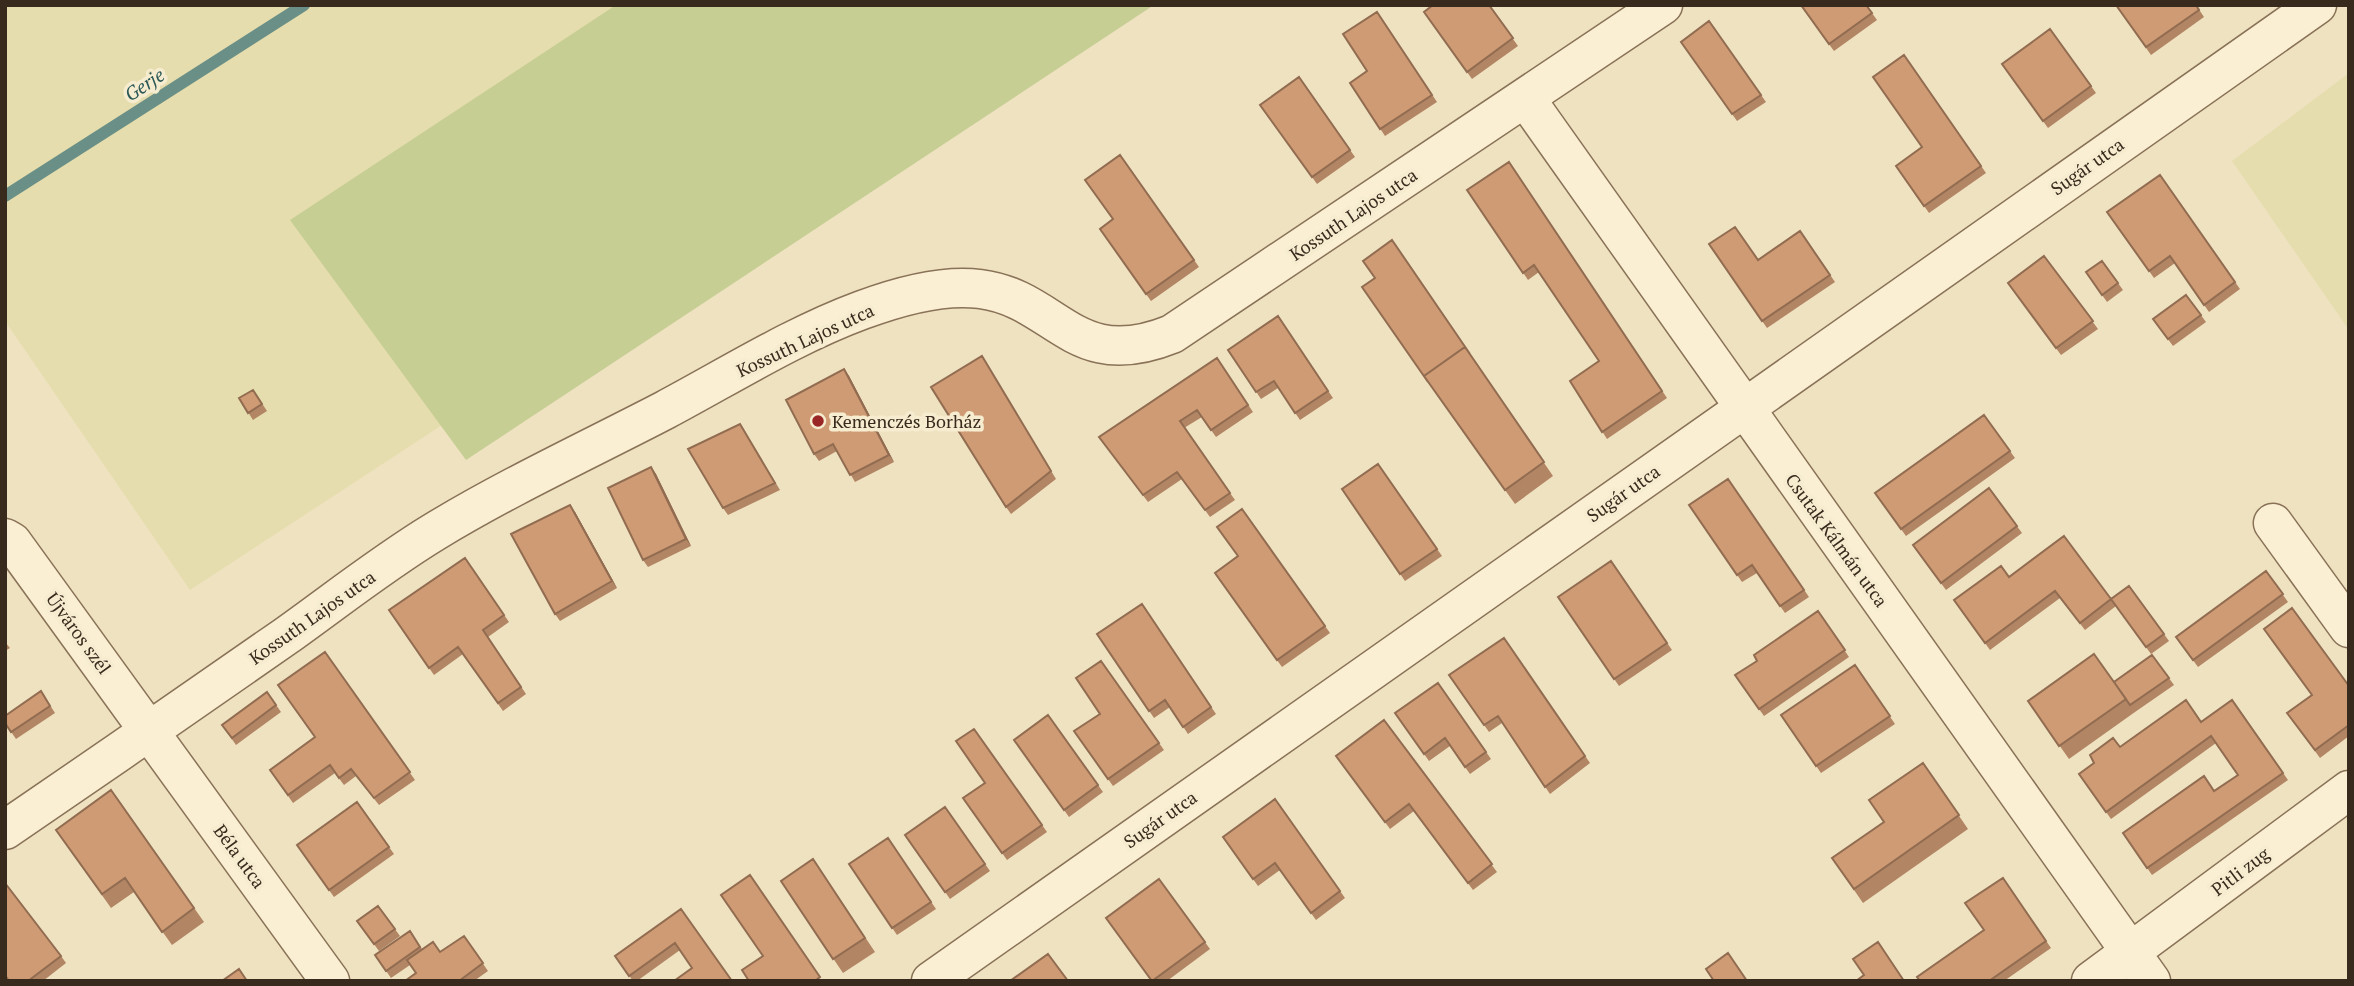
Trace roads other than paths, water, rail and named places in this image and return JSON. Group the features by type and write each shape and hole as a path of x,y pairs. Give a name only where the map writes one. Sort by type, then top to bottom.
{"street":[{"name":"Kossuth Lajos utca","path":"5,830 150,732 433,532 791,343 862,310 926,292 981,289 1023,304 1073,335 1094,343 1148,344 1172,334 1663,5"},
{"name":"Sugár utca","path":"930,981 2317,5"},
{"name":"Csutak Kálmán utca","path":"1526,99 2142,967"},
{"path":"2273,523 2349,628"},
{"name":"Újváros szél","path":"5,538 12,542 150,732"},
{"name":"Béla utca","path":"150,732 330,981"},
{"name":"Pitli zug","path":"2091,981 2142,967 2349,790"}],"waterway":[{"name":"Gerje","path":"5,196 304,5"}],"place":[{"name":"Kemenczés Borház","path":"818,421"}]}
